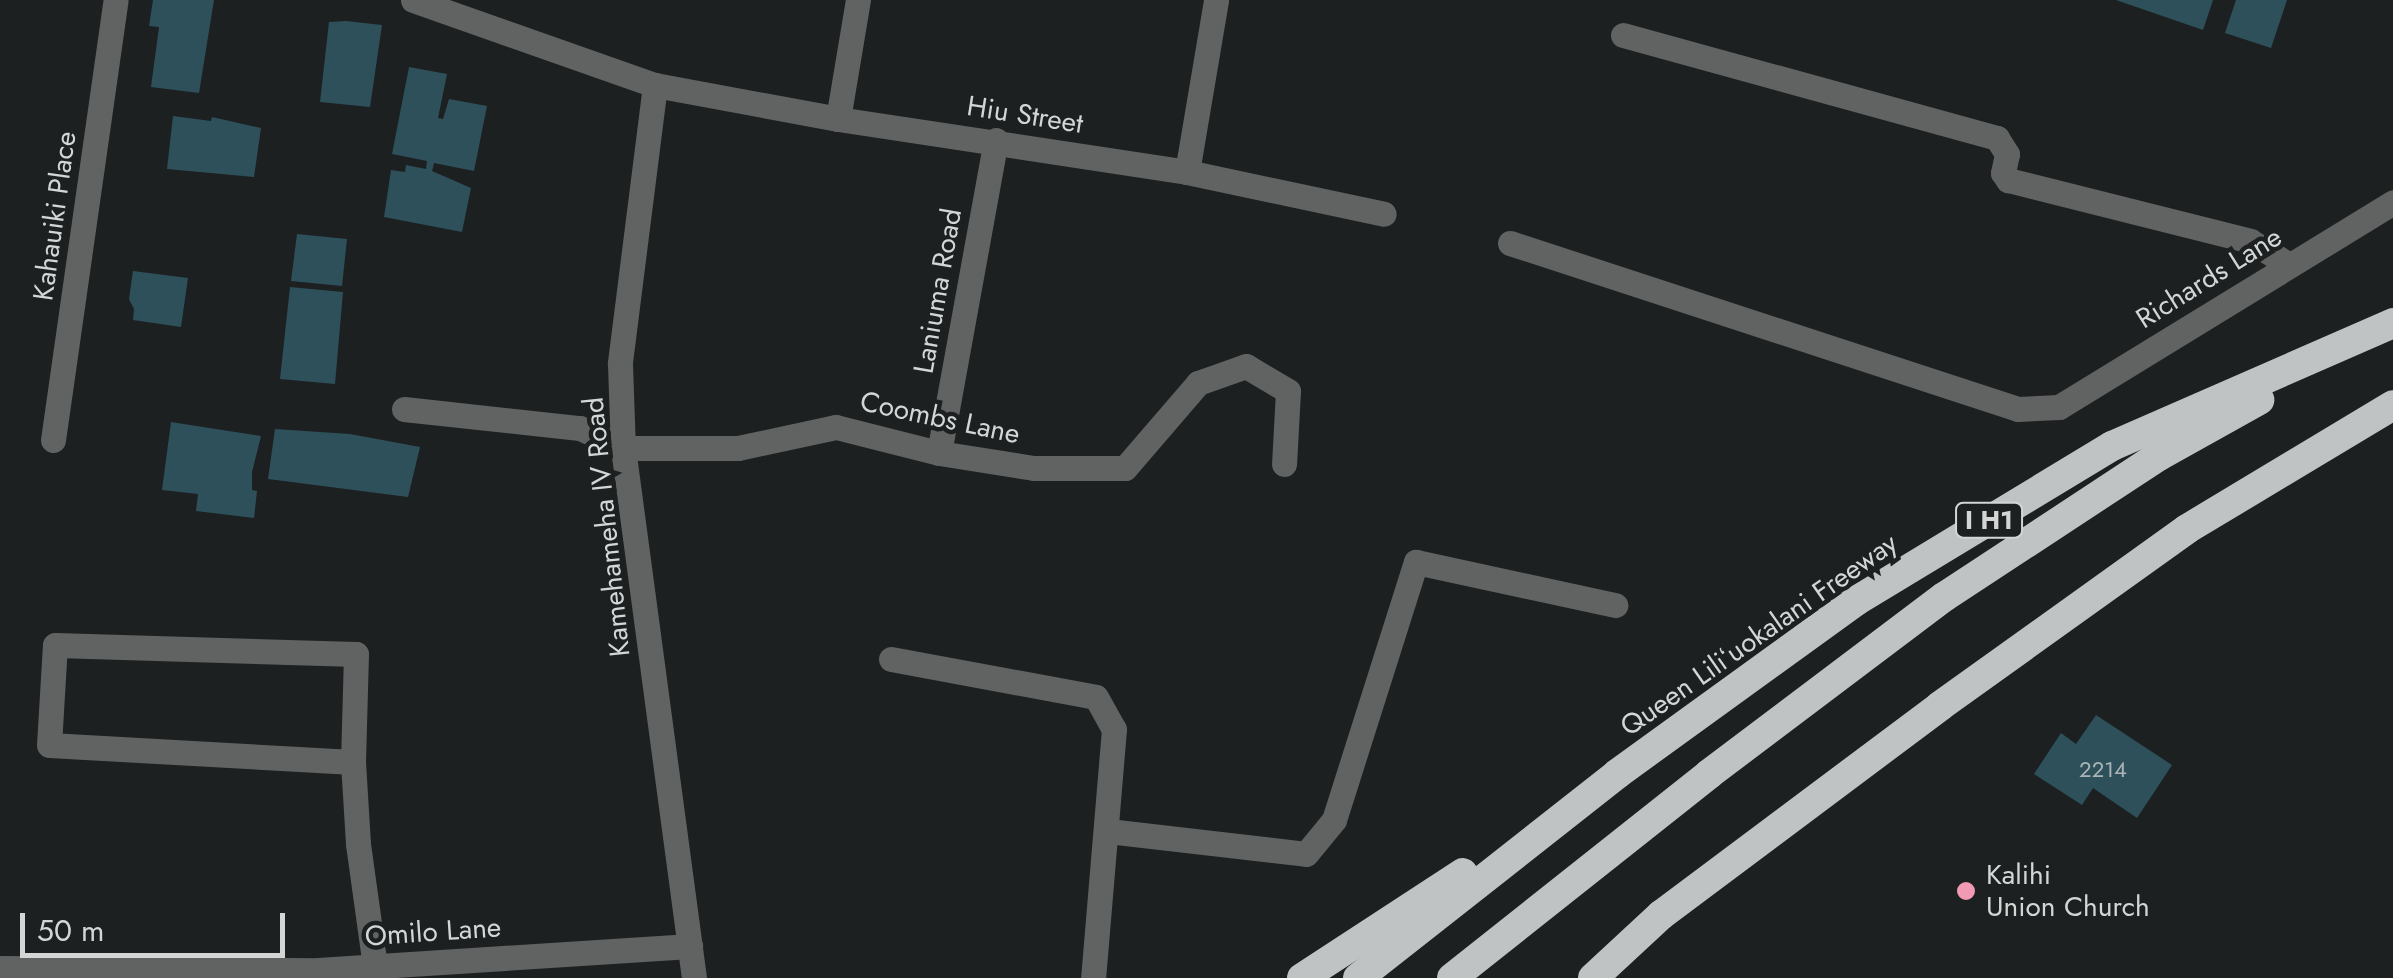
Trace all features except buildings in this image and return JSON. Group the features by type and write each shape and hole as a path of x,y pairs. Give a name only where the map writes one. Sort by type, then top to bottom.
{"highway":[{"name":"Queen Liliʻuokalani Freeway","path":"1358,978 1617,774 1856,600 2112,446 2393,324"},
{"path":"1452,978 1944,598 2159,456 2393,324"},
{"path":"1576,978 1940,706 2187,530 2393,405"},
{"path":"1302,978 1617,774"},
{"path":"1592,978 1661,916"}],"street":[{"name":"Kahauiki Place","path":"53,440 116,0"},
{"path":"413,0 656,85"},
{"path":"838,119 858,0"},
{"path":"1187,172 1216,0"},
{"path":"1623,35 1996,138 2007,154 2002,173 2008,180 2250,241 2288,264"},
{"name":"Hiu Street","path":"656,85 838,119 1187,172 1384,214"},
{"name":"Kamehameha IV Road","path":"656,85 620,364 623,448 694,978"},
{"name":"Laniuma Road","path":"939,453 996,140"},
{"name":"Richards Lane","path":"1510,243 2018,409 2059,407 2393,202"},
{"name":"Coombs Lane","path":"404,409 580,428 623,448 738,448 836,427 939,453 1034,468 1125,468 1161,432 1198,383 1246,366 1288,391 1284,464"},
{"path":"1108,831 1306,854 1334,820 1416,562 1615,605"},
{"path":"353,762 49,745 55,644 356,654 353,762 358,844 375,966"},
{"path":"891,660 1096,697 1114,729 1108,831 1092,978"},
{"name":"Omilo Lane","path":"0,968 319,974 375,966 690,946"}],"place":[{"name":"Kalihi Union Church","path":"1966,891"}]}
